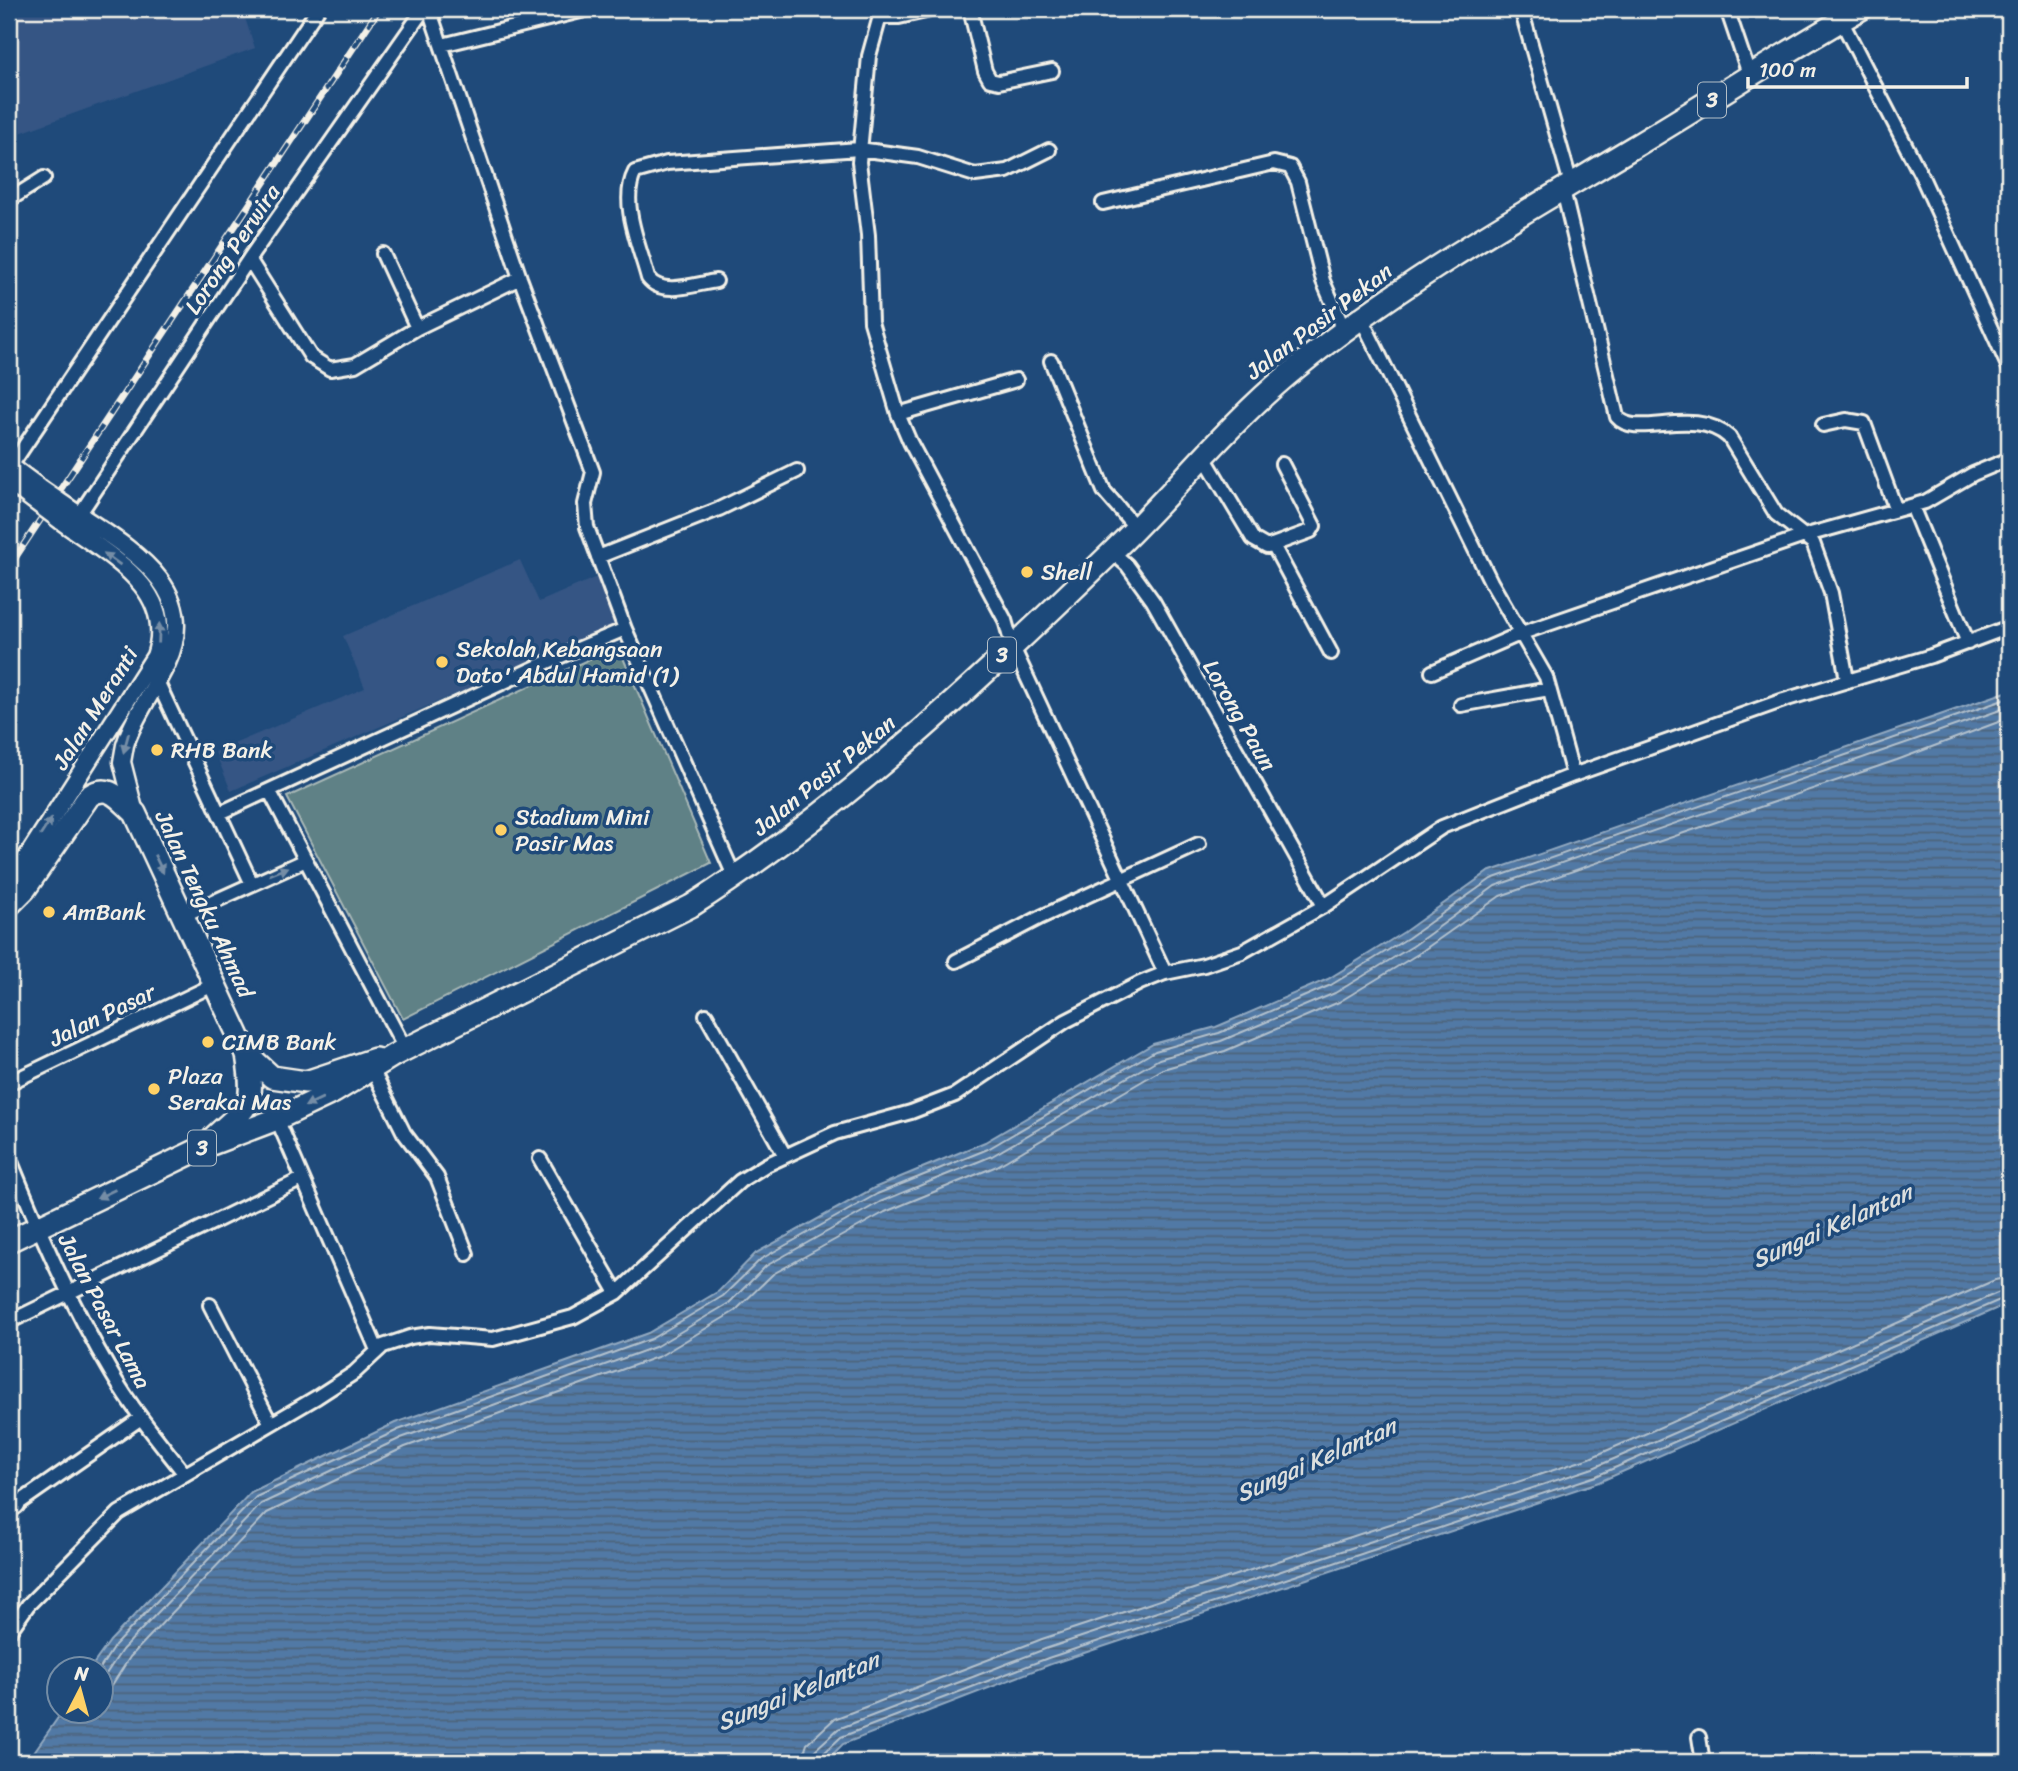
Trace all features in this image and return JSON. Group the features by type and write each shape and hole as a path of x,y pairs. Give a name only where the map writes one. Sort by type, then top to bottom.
{"highway":[{"name":"3","path":"1567,187 1861,9"},
{"name":"Jalan Pasir Pekan","path":"9,1241 206,1146 277,1119 373,1071 400,1052 669,917 734,878 838,802 958,698 1112,552 1203,455 1267,393 1440,262 1567,187"},
{"name":"Jalan Tengku Ahmad","path":"89,796 104,790 112,792 135,813 247,1054"},
{"path":"65,799 89,796"},
{"path":"9,905 17,887 89,796"},
{"name":"3","path":"247,1054 272,1077 306,1082 400,1052"},
{"name":"3","path":"206,1146 249,1104 251,1081 247,1054"}],"main road":[{"name":"Jalan Meranti","path":"10,471 36,494 155,573 171,594 177,625 176,640 158,682 129,732 123,754 124,778 135,813"},
{"name":"Jalan Meranti","path":"17,887 65,799 155,656 161,631 155,604 145,586 70,515"},
{"path":"155,604 171,594"}],"street":[{"path":"10,471 318,9"},
{"name":"Lorong Perwira","path":"70,515 424,9"},
{"path":"429,9 520,278 593,472 585,515 598,557 625,629 734,878"},
{"path":"442,45 589,9"},
{"path":"935,9 882,13 869,56 859,149 868,246 870,313 898,414 1004,620 1012,645 1165,973"},
{"path":"970,9 985,71 990,80 999,82 1052,71"},
{"path":"1521,9 1567,187 1617,417 1625,424 1701,422 1720,429 1729,437 1776,514 1785,523 1807,535 1825,570 1847,680"},
{"path":"1727,9 1750,77"},
{"path":"1841,20 1922,177 2009,368"},
{"path":"716,281 666,289 653,284 648,278 628,198 629,183 635,172 667,163 859,149 918,158 975,175 1007,171 1049,150"},
{"path":"1103,203 1274,163 1290,167 1298,182 1323,281 1353,326 1491,582 1522,633 1549,689 1573,775"},
{"path":"9,200 44,178"},
{"path":"383,254 417,328"},
{"path":"249,260 311,357 330,369 355,365 417,328 520,278"},
{"path":"1051,361 1104,491 1136,528"},
{"path":"898,414 1016,380"},
{"path":"1823,425 1846,420 1864,423 1896,510"},
{"path":"1203,455 1253,539 1260,545 1274,547 1311,531 1314,526 1282,464"},
{"path":"1432,672 1522,633 1807,535 1912,506 2009,459"},
{"path":"598,557 719,509 797,471"},
{"path":"1912,506 1968,643"},
{"path":"1274,547 1331,653"},
{"name":"Lorong Paun","path":"1112,552 1127,565 1153,601 1324,906"},
{"path":"9,1632 28,1605 119,1513 184,1473 213,1460 354,1373 377,1350 394,1341 430,1334 493,1339 573,1317 617,1293 740,1181 785,1154 835,1133 911,1112 955,1095 1066,1021 1165,973 1203,965 1242,952 1324,906 1442,827 1573,775 1847,680 1968,643 2009,626"},
{"path":"220,813 625,629"},
{"path":"158,682 251,882"},
{"path":"1461,705 1549,689"},
{"path":"270,792 400,1052"},
{"path":"956,961 1199,844"},
{"path":"184,915 251,882 306,860"},
{"name":"Jalan Pasar","path":"9,1083 213,985"},
{"path":"706,1015 785,1154"},
{"path":"373,1071 404,1133 437,1177 467,1254"},
{"path":"277,1119 377,1350"},
{"name":"Jalan Pasar Lama","path":"9,1157 37,1227 68,1293 113,1376 141,1418 184,1473"},
{"path":"540,1158 617,1293"},
{"path":"9,1322 302,1179"},
{"path":"210,1306 271,1424"},
{"path":"11,1502 141,1418"},
{"path":"1699,1737 1703,1762"}],"shaded area":[{"path":"9,9 242,9 255,48 9,137"},
{"name":"Sekolah Kebangsaan Dato' Abdul Hamid (1)","path":"520,560 539,602 599,576 620,623 231,791 215,752 365,688 343,636"}],"green space":[{"name":"Stadium Mini Pasir Mas","path":"618,646 711,863 403,1019 287,797"}],"water":[{"name":"Sungai Kelantan","path":"2009,691 2009,1303 1599,1482 1051,1664 843,1744 825,1762 27,1762 52,1726 116,1726 116,1656 99,1656 110,1641 251,1492 395,1423 648,1333 719,1291 756,1253 874,1188 985,1142 1153,1044 1216,1027 1328,979 1404,932 1488,872"}],"railway":[{"path":"9,567 379,9"}],"place":[{"name":"Shell","path":"1027,572"},
{"name":"Sekolah Kebangsaan Dato' Abdul Hamid (1)","path":"442,662"},
{"name":"RHB Bank","path":"157,750"},
{"name":"Stadium Mini Pasir Mas","path":"501,830"},
{"name":"AmBank","path":"49,912"},
{"name":"CIMB Bank","path":"208,1042"},
{"name":"Plaza Serakai Mas","path":"154,1089"}]}
